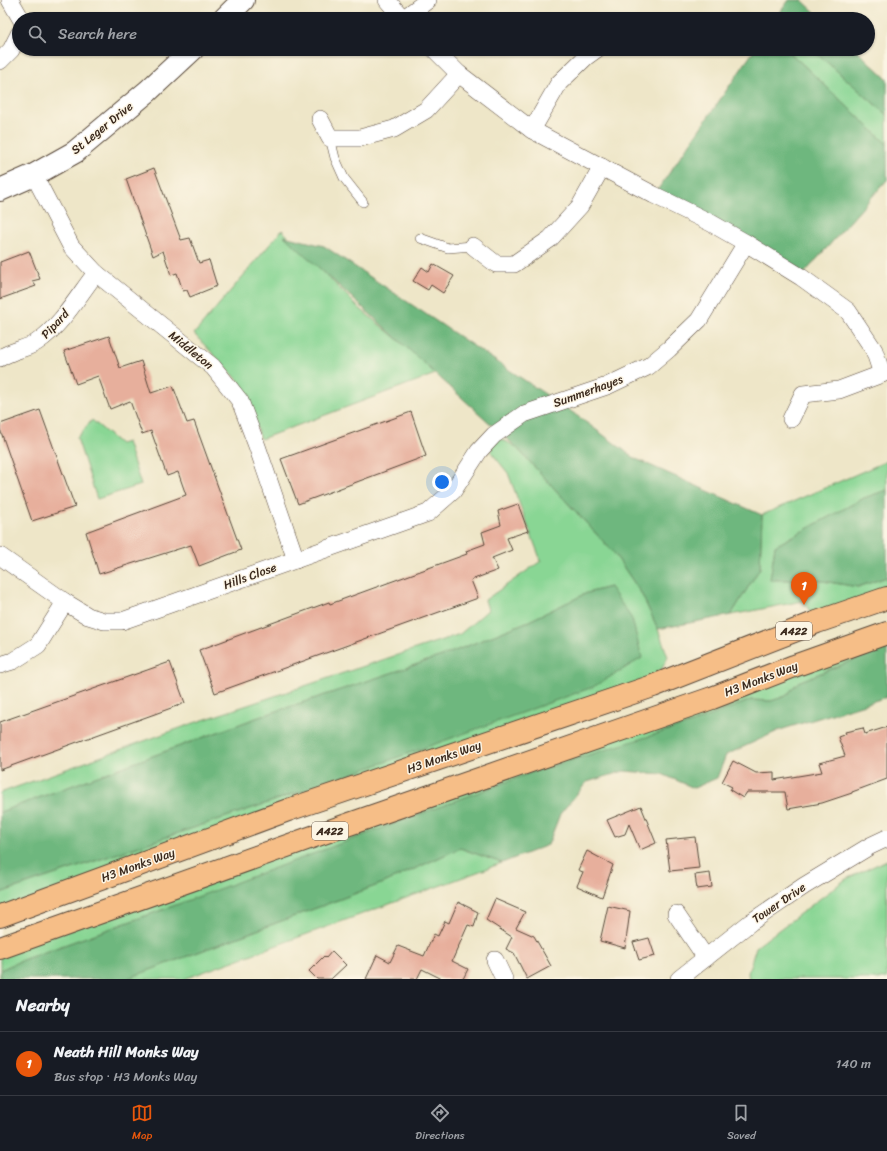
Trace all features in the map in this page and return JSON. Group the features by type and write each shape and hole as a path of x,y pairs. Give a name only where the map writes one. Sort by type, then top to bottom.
{"main road":[{"name":"H3 Monks Way","path":"0,916 288,810 653,686 817,622 887,598"},
{"name":"H3 Monks Way","path":"0,948 712,698 887,632"}],"street":[{"path":"10,0 17,12"},
{"path":"231,12 243,0"},
{"path":"387,0 397,12"},
{"path":"412,12 428,0"},
{"path":"6,55 12,45"},
{"name":"St Leger Drive","path":"0,190 34,175 75,152 148,91 186,56"},
{"path":"441,56 459,74 532,130 602,168 711,223 746,243 801,278 848,311 874,350 884,373 839,390 803,394 791,419"},
{"path":"532,130 559,83 588,56"},
{"path":"320,119 330,138 360,138 394,129 426,110 459,74"},
{"path":"473,246 496,264 514,264 550,239 580,206 602,168"},
{"name":"Middleton","path":"34,175 71,246 96,273 213,366 240,401 296,560"},
{"name":"Summerhayes","path":"494,435 524,414 608,386 649,366 669,350 699,320 746,243"},
{"name":"Pipard","path":"0,358 10,352 36,343 57,325 96,273"},
{"name":"Hills Close","path":"65,602 88,616 104,621 122,621 428,513 453,491 479,451 494,435"},
{"path":"0,556 65,602 38,645 13,661 0,665"},
{"name":"Tower Drive","path":"679,979 751,922 804,886 870,846 887,838"},
{"path":"676,914 706,958"},
{"path":"494,960 504,979"}],"lane":[{"path":"330,138 335,158 344,178 363,202"},
{"path":"420,238 448,248 473,246"}],"green space":[{"path":"789,0 802,0 815,12 780,12"},
{"path":"750,56 793,56 887,144 887,180 801,277 654,195"},
{"path":"793,56 820,56 887,115 887,144"},
{"path":"820,56 862,56 887,79 887,115"},
{"path":"282,230 358,307 438,373 261,439 240,382 194,334"},
{"path":"284,236 324,246 572,412 636,459 762,515 760,568 731,615 658,629 641,593 614,553 516,447"},
{"path":"92,420 120,444 127,442 141,485 97,499 77,438"},
{"path":"494,435 516,447 614,553 641,593 658,629 668,657 653,686 0,913 0,893 324,784 610,587 587,593 529,621 445,655 259,717 0,812 0,793 194,723 460,634 488,610 485,600 541,561 508,473 491,452"},
{"path":"887,461 887,490 864,498 775,546 770,580 817,580 858,587 887,577 887,598 817,622 803,601 731,615 760,568 762,515"},
{"path":"887,490 887,577 858,587 817,580 770,580 775,546 864,498"},
{"path":"610,587 632,619 642,658 593,687 324,784 0,893 0,812 259,717 445,655 529,621 587,593"},
{"path":"887,633 887,647 798,682 786,696 771,701 751,700 692,723 25,959 0,970 0,948"},
{"path":"887,647 887,697 780,730 726,755 717,778 694,788 662,774 624,771 587,782 560,814 548,845 502,863 460,848 386,882 126,979 0,979 0,970 25,959 165,909 530,773 692,723 751,700 771,701 786,696 798,682"},
{"path":"460,848 502,863 184,979 126,979 386,882"},
{"path":"887,860 887,979 749,979 748,973 756,947 846,879"}],"building":[{"path":"154,168 181,240 190,238 199,263 209,260 217,286 190,297 187,290 183,291 177,273 171,275 163,251 153,256 126,179"},
{"path":"29,251 40,279 32,281 36,286 0,299 0,262"},
{"path":"433,264 454,276 443,293 431,285 428,290 413,281 422,267 429,272"},
{"path":"109,336 120,368 141,361 151,393 173,386 187,423 194,421 241,550 199,566 191,545 99,574 86,532 186,495 178,472 167,476 151,431 142,434 130,401 110,409 98,376 76,384 64,351"},
{"path":"40,410 75,507 32,521 0,429 0,424"},
{"path":"411,412 426,456 298,504 281,459"},
{"path":"518,504 528,531 507,538 512,550 492,558 498,570 471,580 478,598 215,693 199,650 329,602 330,604 467,554 466,551 485,544 482,532 501,525 498,511"},
{"path":"170,662 185,703 0,770 0,722"},
{"path":"887,727 887,779 822,803 788,809 785,792 747,792 743,798 730,790 732,787 722,782 733,761 756,773 774,772 774,780 822,772 819,763 845,756 838,737 846,734 845,732 863,728 865,734"},
{"path":"641,806 656,843 640,850 629,824 625,834 615,837 607,820"},
{"path":"695,837 699,868 670,871 666,840"},
{"path":"587,851 613,865 602,897 577,886 583,872 578,870"},
{"path":"710,873 712,887 697,889 695,875"},
{"path":"495,899 525,912 516,928 534,936 551,966 527,979 514,953 506,949 512,937 486,920"},
{"path":"458,902 478,912 474,927 468,925 452,961 468,969 463,979 442,979 422,969 417,979 366,979 377,955 390,962 398,946 424,956 434,934 438,936 445,921 449,923"},
{"path":"608,906 630,911 625,948 600,941"},
{"path":"649,938 655,956 639,960 633,942"},
{"path":"332,951 346,965 331,979 317,979 309,971 324,956 326,958"}],"place":[{"name":"Neath Hill Monks Way","path":"804,605"}]}
